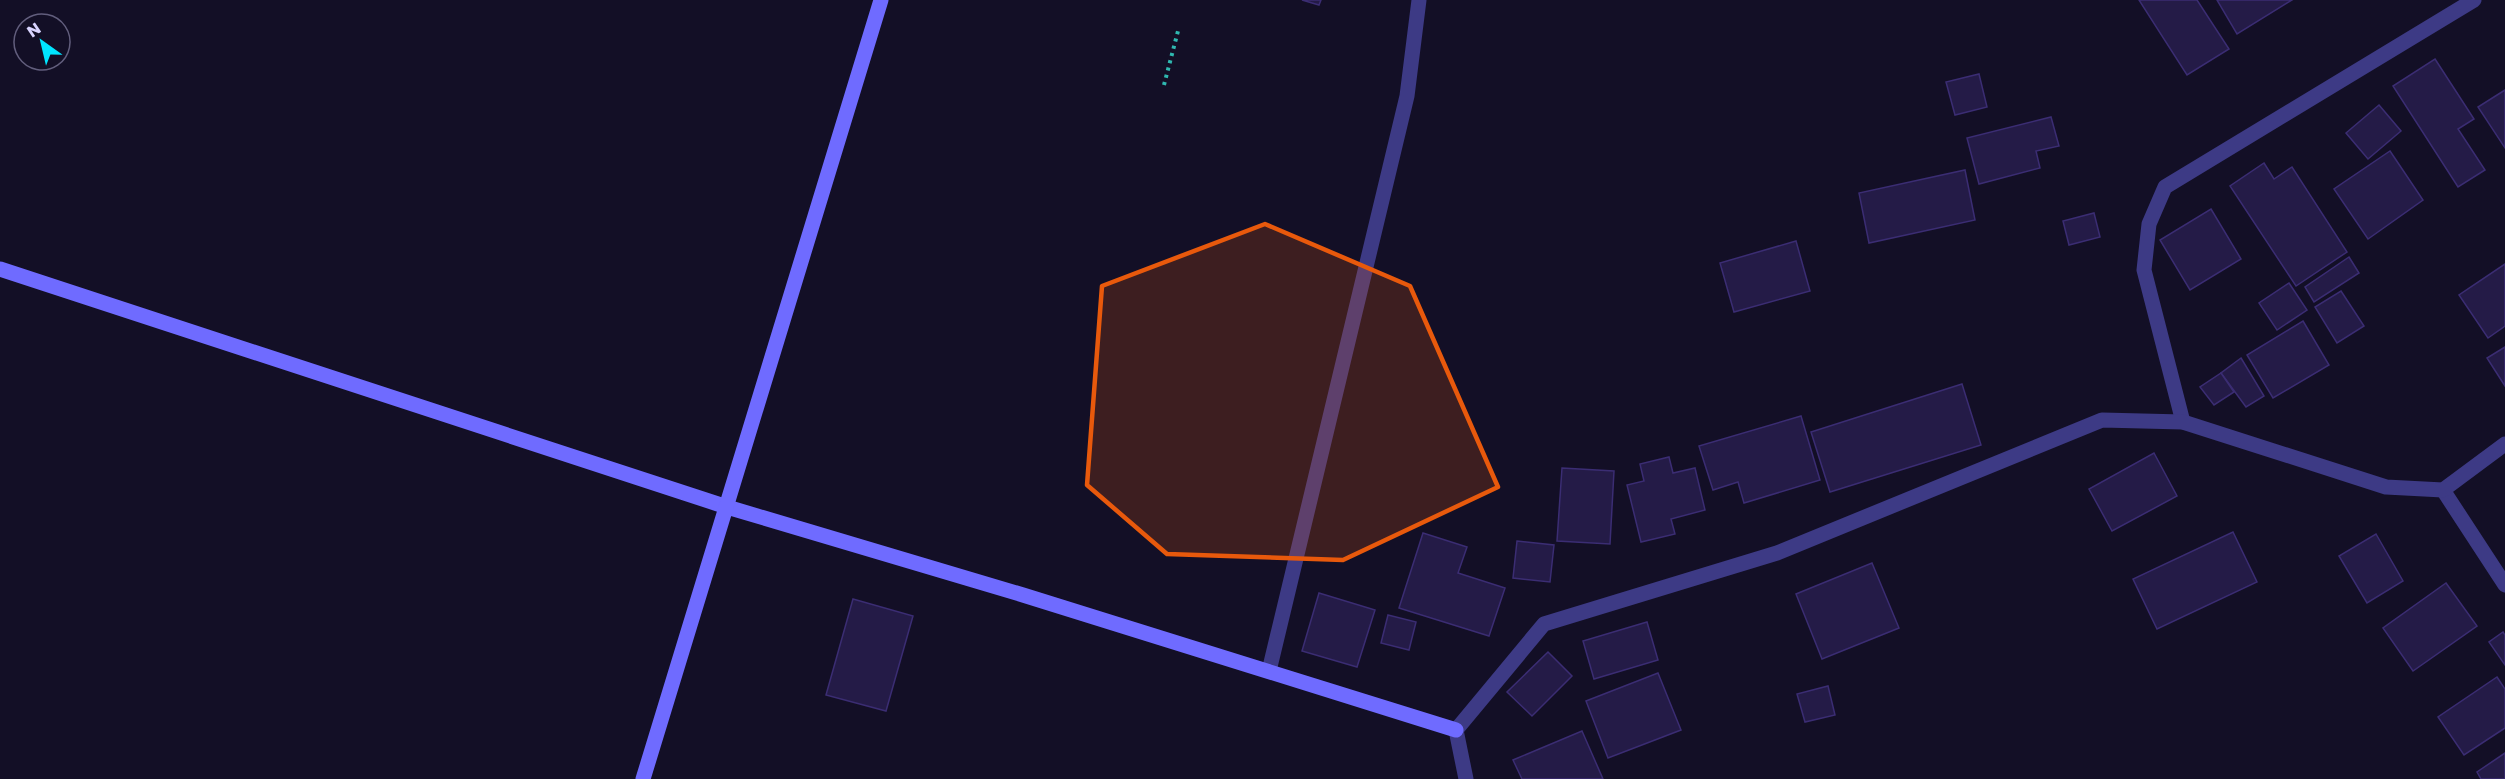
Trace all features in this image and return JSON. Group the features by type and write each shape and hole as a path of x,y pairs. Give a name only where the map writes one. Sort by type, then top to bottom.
{"street":[{"path":"643,779 881,0"},
{"path":"1269,671 1407,96 1419,0"},
{"path":"2184,422 2144,270 2149,224 2165,187 2474,0"},
{"path":"0,269 727,507 1456,730"},
{"path":"1456,730 1544,624 1777,553 2102,420 2184,422 2386,487 2443,490 2505,444"},
{"path":"2443,490 2505,585"},
{"path":"1456,730 1466,779"}],"path":[{"path":"1164,85 1178,31"}],"highlighted area":[{"path":"1265,224 1410,286 1498,487 1343,560 1167,554 1087,485 1102,286"}],"building":[{"path":"1302,0 1321,0 1319,5"},
{"path":"2139,0 2197,0 2229,49 2187,75"},
{"path":"2217,0 2292,0 2237,34"},
{"path":"2435,59 2474,119 2458,129 2485,170 2458,187 2393,86"},
{"path":"1979,74 1987,107 1955,115 1946,82"},
{"path":"2505,90 2505,148 2478,107"},
{"path":"2379,105 2401,131 2368,159 2346,133"},
{"path":"2051,117 2059,146 2036,151 2040,168 1979,184 1967,138"},
{"path":"2390,151 2423,200 2368,239 2334,189"},
{"path":"2264,163 2274,179 2292,167 2347,252 2296,286 2230,186"},
{"path":"1965,170 1975,220 1869,243 1859,193"},
{"path":"2211,209 2241,259 2190,290 2160,240"},
{"path":"2094,213 2100,237 2069,245 2063,221"},
{"path":"1796,241 1810,291 1734,312 1720,263"},
{"path":"2349,257 2359,273 2314,302 2305,287"},
{"path":"2505,264 2505,326 2488,338 2459,295"},
{"path":"2289,283 2307,310 2277,330 2259,303"},
{"path":"2341,291 2364,326 2337,343 2315,307"},
{"path":"2303,321 2329,365 2273,398 2247,355"},
{"path":"2505,347 2505,386 2487,358"},
{"path":"2241,358 2264,396 2246,407 2221,373"},
{"path":"2221,373 2234,392 2214,405 2200,387"},
{"path":"1962,384 1981,445 1830,492 1811,432"},
{"path":"1801,416 1820,480 1744,503 1738,482 1713,490 1699,446"},
{"path":"2154,453 2177,496 2112,531 2089,489"},
{"path":"1669,457 1673,473 1695,468 1705,510 1671,519 1675,534 1641,542 1627,485 1644,481 1640,464"},
{"path":"1562,468 1614,471 1610,544 1557,541"},
{"path":"2233,532 2257,582 2157,629 2133,579"},
{"path":"1423,533 1467,547 1458,573 1505,588 1489,636 1399,608"},
{"path":"2376,534 2403,581 2367,603 2339,556"},
{"path":"1517,541 1554,545 1550,582 1513,578"},
{"path":"1872,563 1899,628 1822,659 1796,594"},
{"path":"2446,583 2477,626 2413,671 2383,628"},
{"path":"1319,593 1375,610 1357,667 1302,651"},
{"path":"853,599 913,616 886,711 826,695"},
{"path":"1388,615 1416,622 1409,650 1381,643"},
{"path":"1647,622 1658,660 1594,679 1583,641"},
{"path":"2503,632 2505,635 2505,665 2489,642"},
{"path":"1548,652 1572,676 1532,716 1507,692"},
{"path":"1658,673 1681,730 1608,758 1586,701"},
{"path":"2497,677 2505,689 2505,728 2464,755 2438,717"},
{"path":"1828,686 1835,715 1805,722 1797,694"},
{"path":"1582,731 1603,779 1522,779 1513,760"},
{"path":"2505,753 2505,779 2481,779 2477,772"}]}
